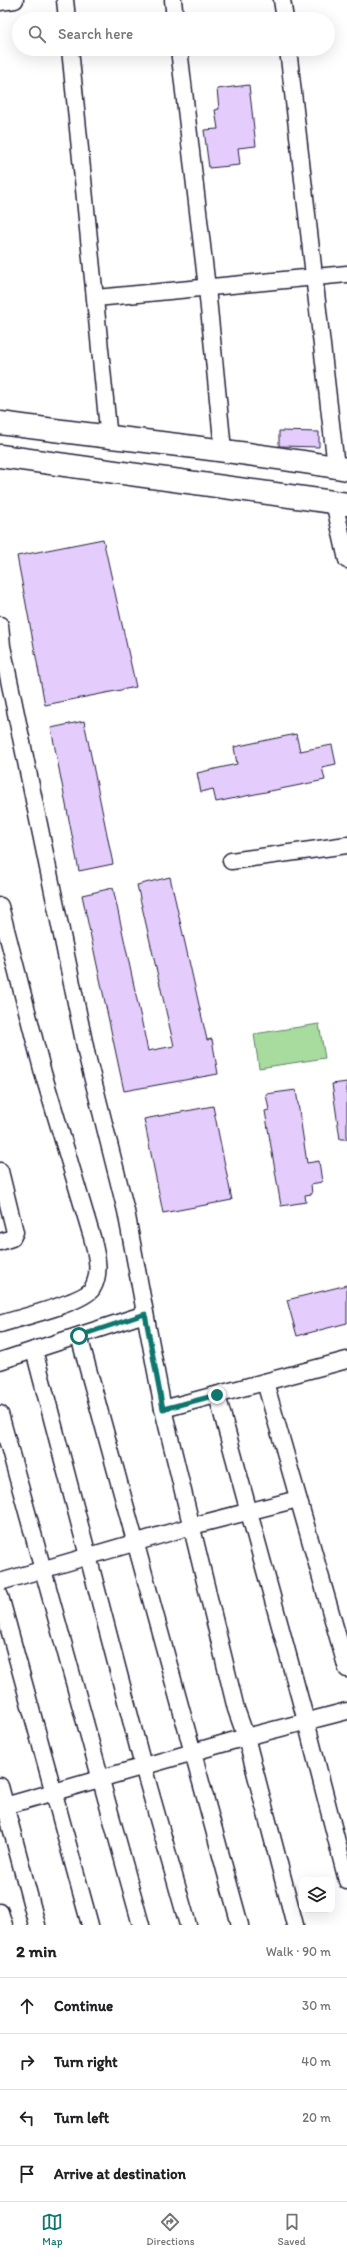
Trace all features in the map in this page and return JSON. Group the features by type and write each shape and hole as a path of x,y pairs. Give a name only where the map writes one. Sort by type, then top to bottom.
{"highway":[{"path":"0,424 109,439 223,450 341,468"},
{"path":"0,456 341,503"}],"street":[{"path":"0,2 16,0"},
{"path":"65,0 66,12"},
{"path":"173,0 174,12"},
{"path":"282,0 284,12"},
{"path":"71,56 109,439"},
{"path":"180,56 207,288 223,450"},
{"path":"289,56 314,279 341,468"},
{"path":"96,298 314,279 347,274"},
{"path":"341,503 347,560"},
{"path":"0,625 2,646 87,1056 126,1211 163,1409 236,1709 246,1737 295,1925"},
{"path":"231,861 347,845"},
{"path":"0,906 43,1073 92,1237 98,1263 92,1289 81,1299 0,1324"},
{"path":"0,1171 15,1232 12,1238 0,1242"},
{"path":"0,1362 145,1314"},
{"path":"79,1336 240,1925"},
{"path":"34,1350 144,1766 188,1925"},
{"path":"163,1409 347,1360"},
{"path":"265,1382 347,1669"},
{"path":"217,1395 306,1721 347,1882"},
{"path":"0,1414 140,1925"},
{"path":"0,1582 192,1526 298,1499"},
{"path":"0,1596 55,1792 90,1925"},
{"path":"5,1806 246,1737 347,1712"},
{"path":"0,1786 37,1925"},
{"path":"0,1912 4,1925"}],"green space":[{"path":"319,1024 325,1058 259,1068 254,1034"}],"building":[{"path":"249,85 256,146 238,148 240,165 209,168 204,130 218,129 215,110 219,109 217,89"},
{"path":"279,431 319,432 319,447 279,446"},
{"path":"103,539 136,687 45,705 17,556"},
{"path":"84,721 113,864 79,871 51,728"},
{"path":"296,734 300,751 332,745 336,764 322,767 325,780 216,802 213,789 201,792 197,773 237,764 234,747"},
{"path":"170,877 207,1040 212,1039 218,1074 124,1091 82,895 113,888 148,1051 174,1046 137,885"},
{"path":"347,1082 347,1139 340,1139 332,1084"},
{"path":"296,1090 307,1163 319,1161 322,1182 311,1184 312,1194 305,1195 306,1202 281,1206 265,1111 269,1110 266,1094"},
{"path":"213,1106 232,1200 163,1213 144,1119"},
{"path":"347,1285 347,1323 297,1336 287,1300"}],"route":[{"path":"79,1336 145,1314 163,1409 217,1395"}]}
